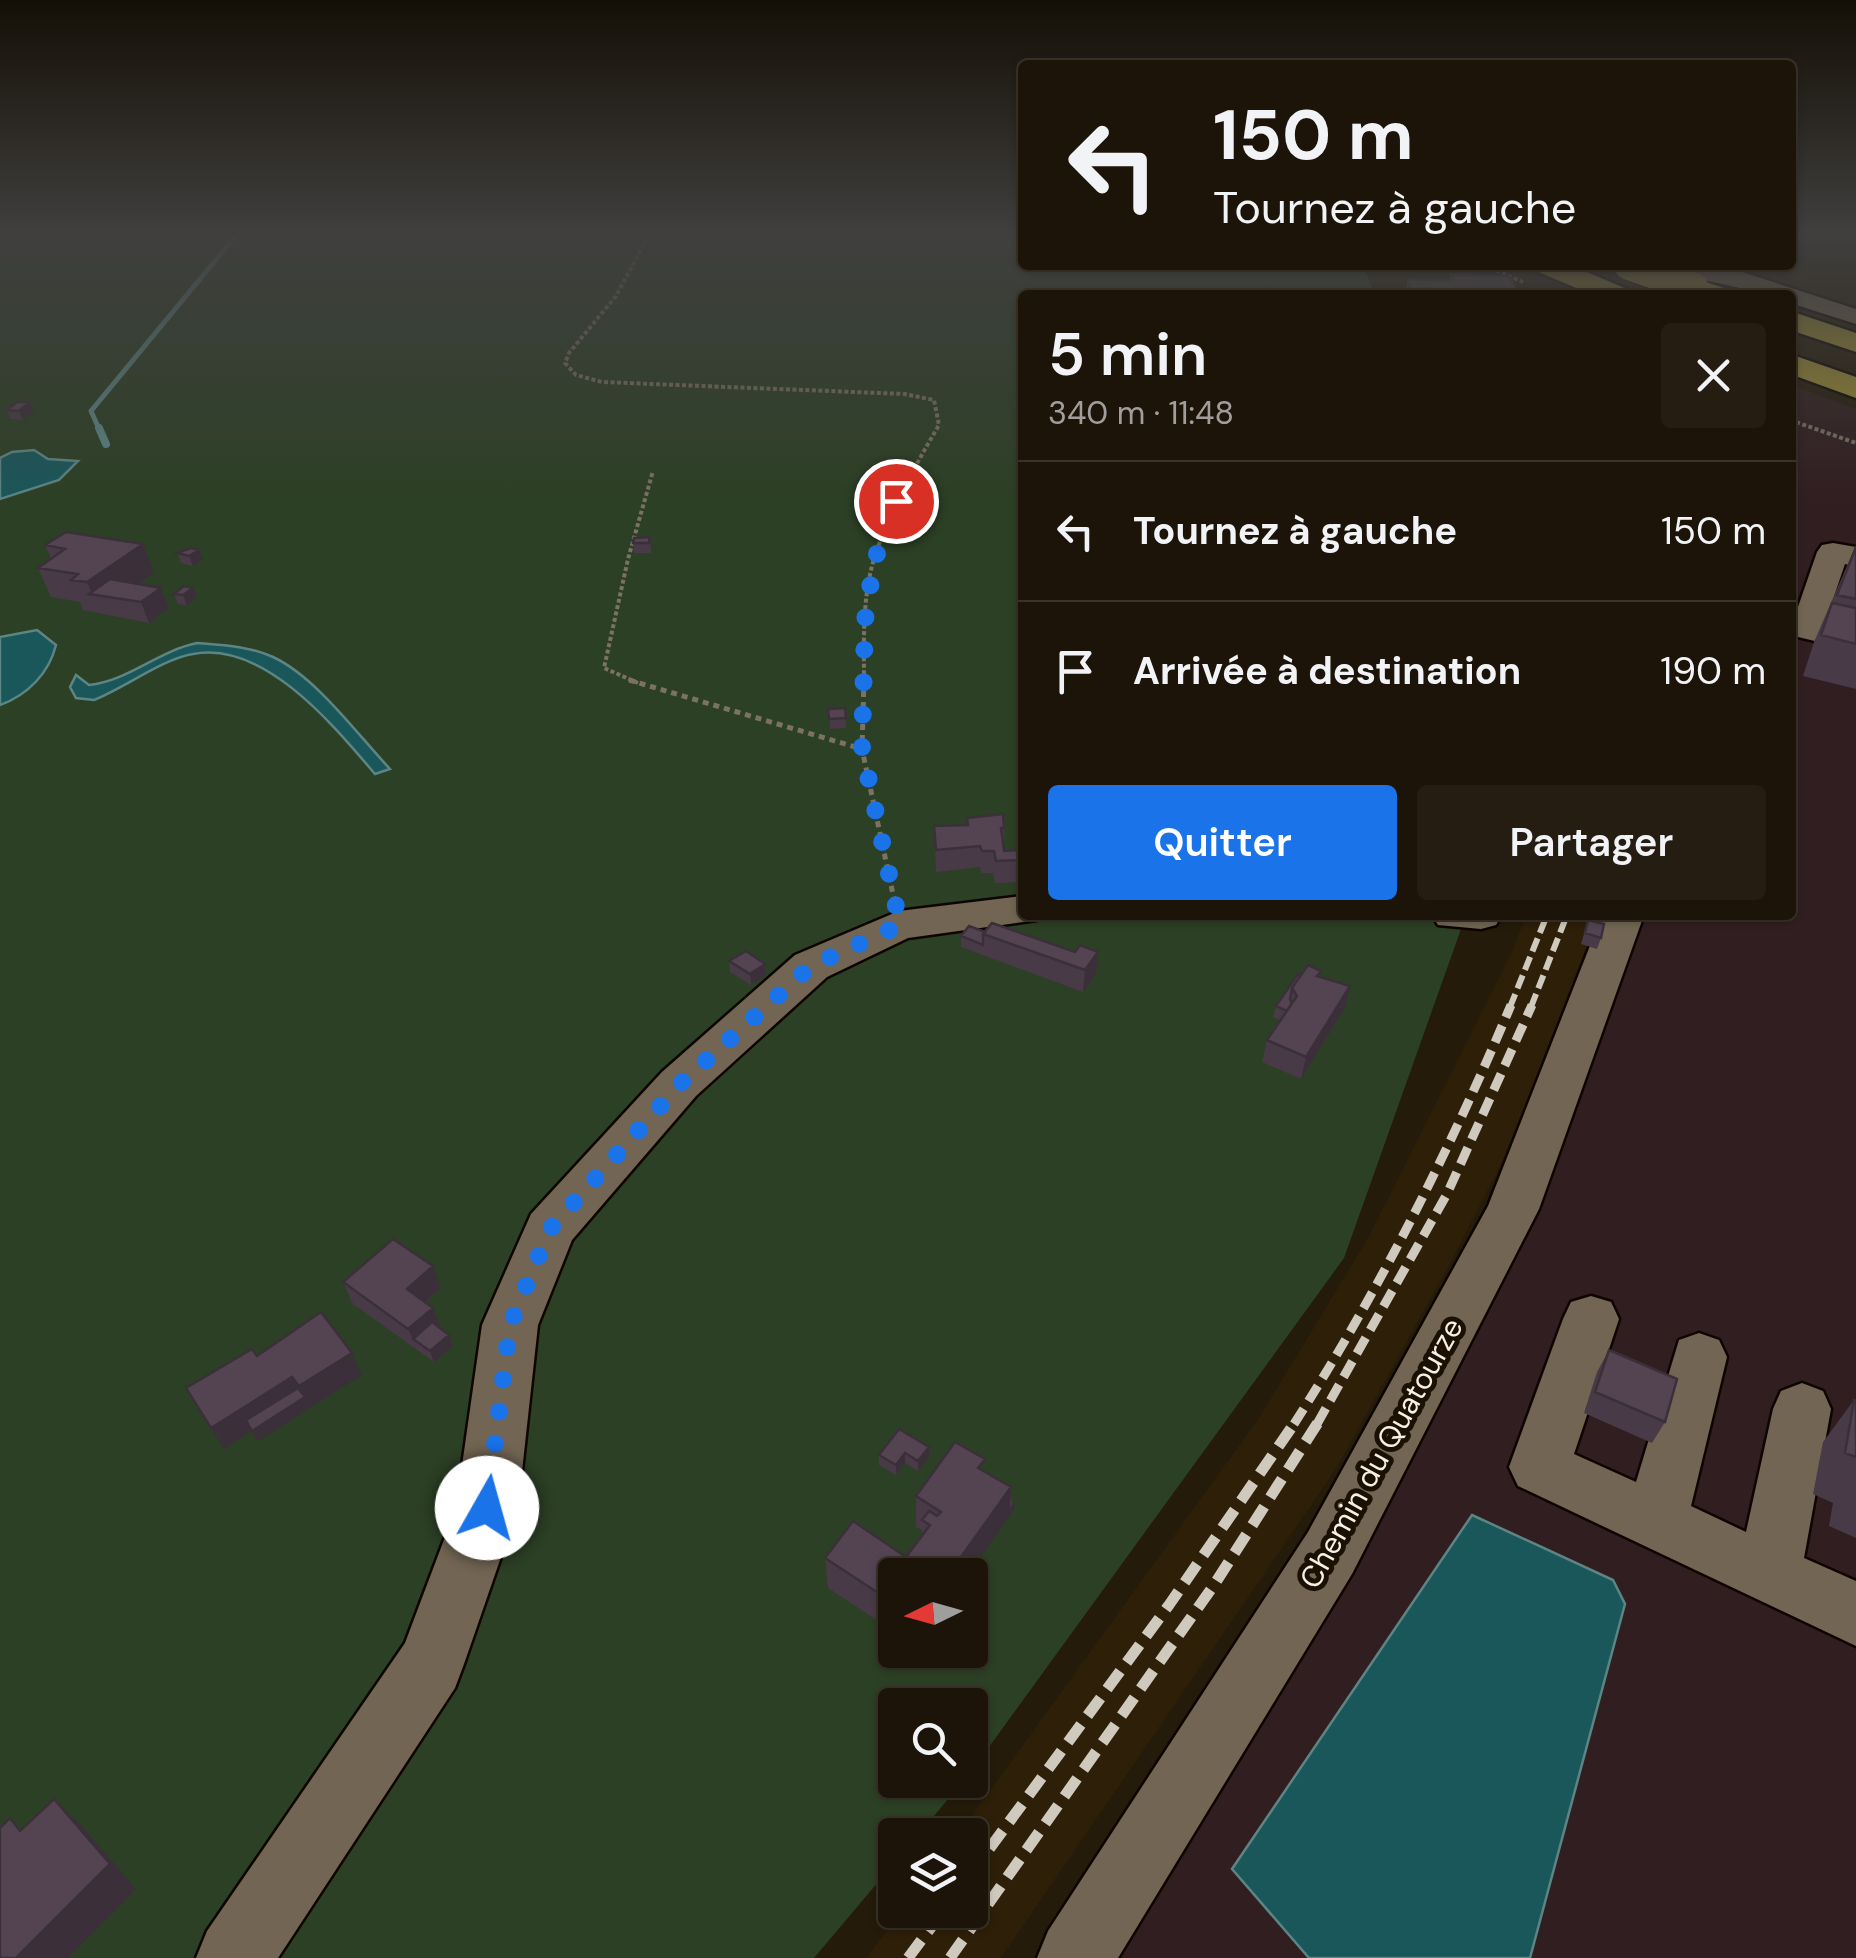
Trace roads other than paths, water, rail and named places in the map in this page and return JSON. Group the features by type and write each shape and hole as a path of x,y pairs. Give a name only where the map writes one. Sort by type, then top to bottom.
{"highway":[{"path":"1803,324 1856,343"},
{"path":"1796,345 1856,368"},
{"path":"1796,365 1856,388"}],"street":[{"path":"1856,557 1833,552 1806,628 1856,641"},
{"path":"234,1958 432,1664 487,1508 510,1325 550,1229 680,1084 811,966 900,925 1018,910"},
{"name":"Chemin du Quatourze","path":"1083,1955 1330,1553 1504,1226 1621,920"},
{"path":"1591,1319 1539,1468 1856,1614"},
{"path":"1656,1521 1700,1358"},
{"path":"1769,1574 1802,1410"}],"water":[{"path":"34,450 48,459 78,461 59,480 0,499 0,458 12,452"},
{"path":"37,630 56,645 48,665 28,689 0,705 0,637"},
{"path":"197,643 255,650 289,666 335,707 390,769 375,774 295,691 246,660 220,653 181,657 94,700 76,698 70,687 76,675 89,685 103,682"},
{"path":"1472,1515 1613,1580 1625,1604 1530,1958 1309,1958 1232,1869"}],"waterway":[{"path":"100,431 91,411 163,324"},
{"path":"99,428 106,444"}],"railway":[{"path":"1510,1007 1545,920"},
{"path":"1531,1007 1565,920"},
{"path":"1294,1423 1412,1219 1511,1005"},
{"path":"1317,1424 1447,1194 1532,1005"},
{"path":"950,1958 1214,1585 1319,1421"},
{"path":"988,1851 1169,1605 1294,1423"},
{"path":"908,1958 930,1928"}]}
